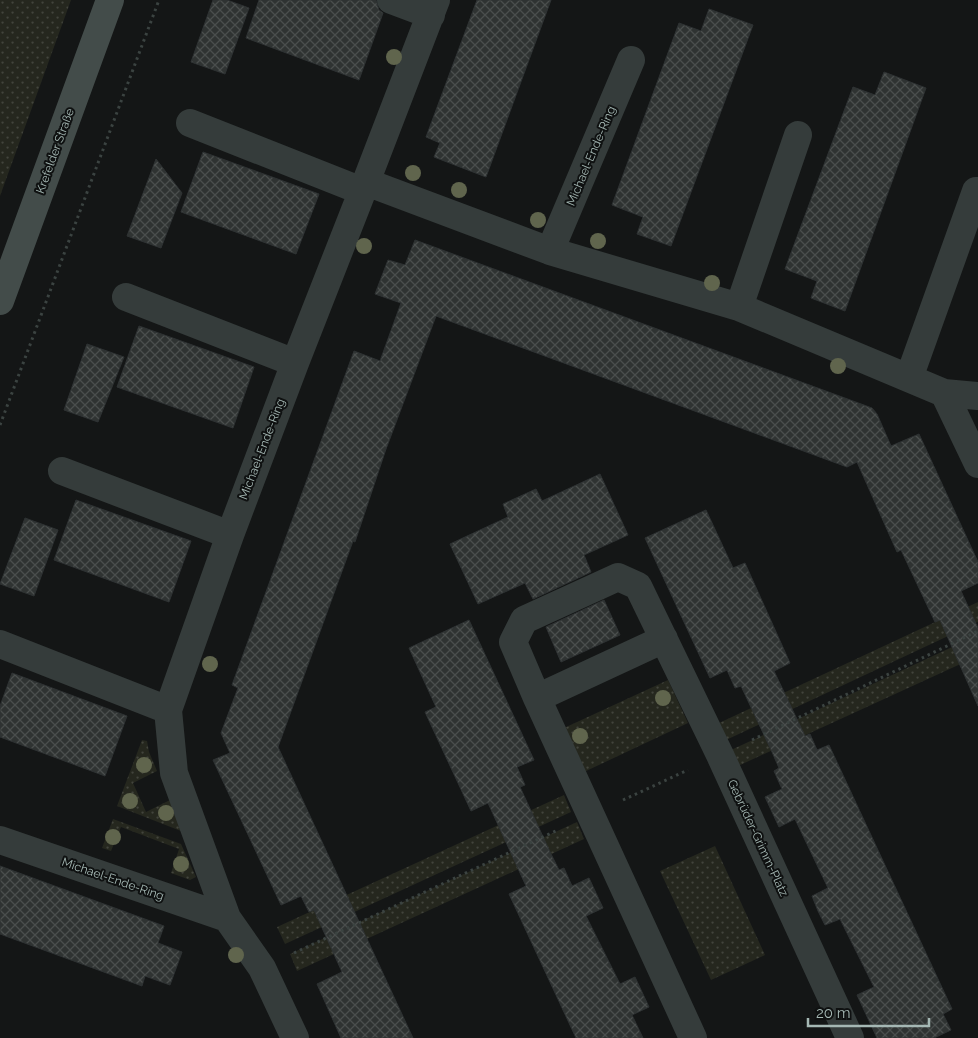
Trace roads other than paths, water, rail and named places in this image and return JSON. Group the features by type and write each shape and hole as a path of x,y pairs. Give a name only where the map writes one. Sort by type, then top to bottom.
{"main road":[{"name":"Krefelder Straße","path":"0,301 110,0"}],"street":[{"name":"Michael-Ende-Ring","path":"295,1038 262,968 227,918 174,773 168,710 230,535 433,7 391,0"},
{"name":"Michael-Ende-Ring","path":"550,251 631,60"},
{"path":"190,123 364,187 550,251 739,307 944,393 978,396"},
{"path":"739,307 798,135"},
{"path":"909,378 976,192"},
{"path":"126,297 295,363"},
{"path":"944,393 978,464"},
{"path":"62,471 230,535"},
{"name":"Gebrüder-Grimm-Platz","path":"693,1038 536,698 513,642 524,620 618,577 638,586 720,755 850,1038"},
{"path":"536,698 664,639"},
{"path":"0,644 168,710"},
{"name":"Michael-Ende-Ring","path":"0,840 227,918"}]}
